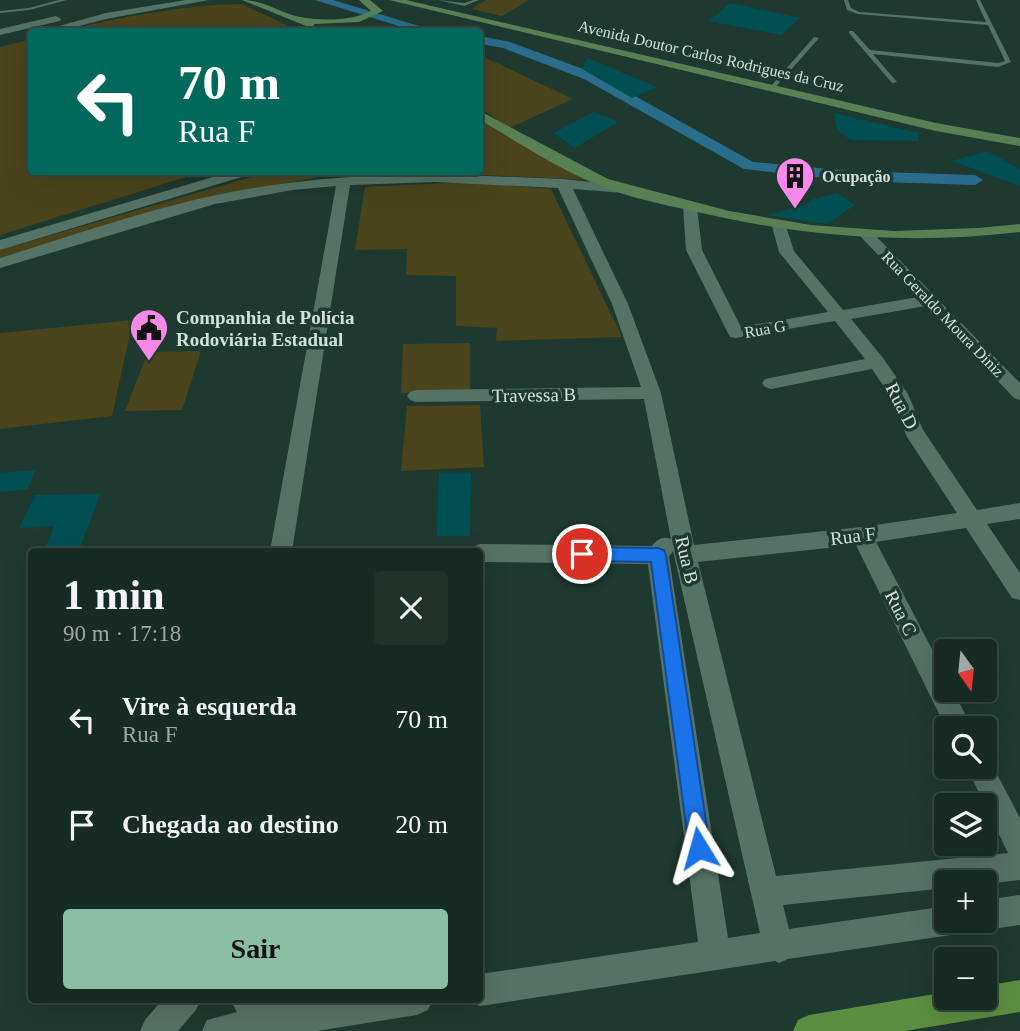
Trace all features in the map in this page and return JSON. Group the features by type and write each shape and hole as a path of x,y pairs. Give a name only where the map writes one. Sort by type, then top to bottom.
{"main road":[{"path":"247,0 316,28"},
{"path":"299,20 341,22 364,19 378,11 363,0"},
{"name":"Avenida Doutor Carlos Rodrigues da Cruz","path":"394,0 984,137 1020,142"},
{"path":"483,117 591,176 624,189 690,207 779,226 866,234 949,236 1020,228"},
{"path":"984,137 1020,156"},
{"path":"809,1031 1020,996"}],"street":[{"path":"0,32 136,0"},
{"path":"57,28 106,16 204,0"},
{"path":"0,41 28,35"},
{"path":"0,245 233,175"},
{"path":"0,263 170,210 249,192 344,181 465,178 624,189"},
{"path":"282,548 344,181"},
{"name":"Rua B","path":"562,183 620,304 652,393 685,555 779,948"},
{"name":"Rua G","path":"690,207 694,250 736,333 930,300"},
{"name":"Rua D","path":"779,226 787,251 877,362 901,398 914,432 1020,591"},
{"name":"Rua Geraldo Moura Diniz","path":"866,234 1020,394"},
{"path":"771,383 877,362"},
{"name":"Travessa B","path":"416,396 652,393"},
{"name":"Rua F","path":"685,555 862,536 1020,511"},
{"path":"483,553 658,555 679,528"},
{"name":"Rua C","path":"862,536 954,716"},
{"name":"Rua B","path":"658,555 715,955"},
{"path":"986,779 1020,847"},
{"path":"767,892 1020,866"},
{"path":"997,913 1020,910"},
{"path":"483,990 779,948 934,923"},
{"path":"156,1031 181,1003"},
{"path":"252,1003 278,1022"},
{"path":"218,1031 393,1003"}],"lane":[{"path":"0,12 29,9 65,0"},
{"path":"440,0 464,5 477,0"},
{"path":"846,0 849,9 858,13 989,24"},
{"path":"870,52 998,65 1008,62 978,0"},
{"path":"852,32 894,82"},
{"path":"772,88 816,38"}],"shaded area":[{"path":"486,0 529,0 502,16 472,9"},
{"path":"242,4 293,28 76,28 152,13"},
{"path":"28,40 28,175 192,175 0,235 0,47"},
{"path":"483,56 573,99 509,128 483,110"},
{"path":"483,120 592,180 483,175"},
{"path":"259,175 330,175 177,204 0,258 0,250"},
{"path":"467,182 551,189 622,337 496,341 497,328 456,326 456,276 406,275 407,249 355,250 365,187"},
{"path":"133,320 112,416 0,429 0,333"},
{"path":"470,343 470,391 401,393 403,344"},
{"path":"201,351 182,410 125,411 148,352"},
{"path":"480,405 484,467 401,471 407,406"}],"building":[{"path":"730,3 800,18 781,35 709,21"},
{"path":"587,58 657,87 632,98 582,69"},
{"path":"594,112 618,122 575,148 553,133"},
{"name":"Ocupação","path":"834,113 919,133 918,141 851,140 837,130"},
{"path":"987,151 1020,169 1020,186 952,161"},
{"name":"Ocupação","path":"837,193 855,205 827,224 767,215 805,205 811,200"},
{"path":"35,470 28,489 0,492 0,473"},
{"path":"439,473 471,473 470,536 437,536"},
{"path":"100,494 80,548 45,548 54,526 19,528 35,495"}],"waterway":[{"path":"321,0 419,28"},
{"path":"483,41 506,45 589,76 749,166 851,176 975,180"}],"place":[{"name":"Ocupação","path":"795,210"},
{"name":"Companhia de Polícia Rodoviária Estadual","path":"149,362"}],"route":[{"path":"582,554 658,555 699,848"}]}
